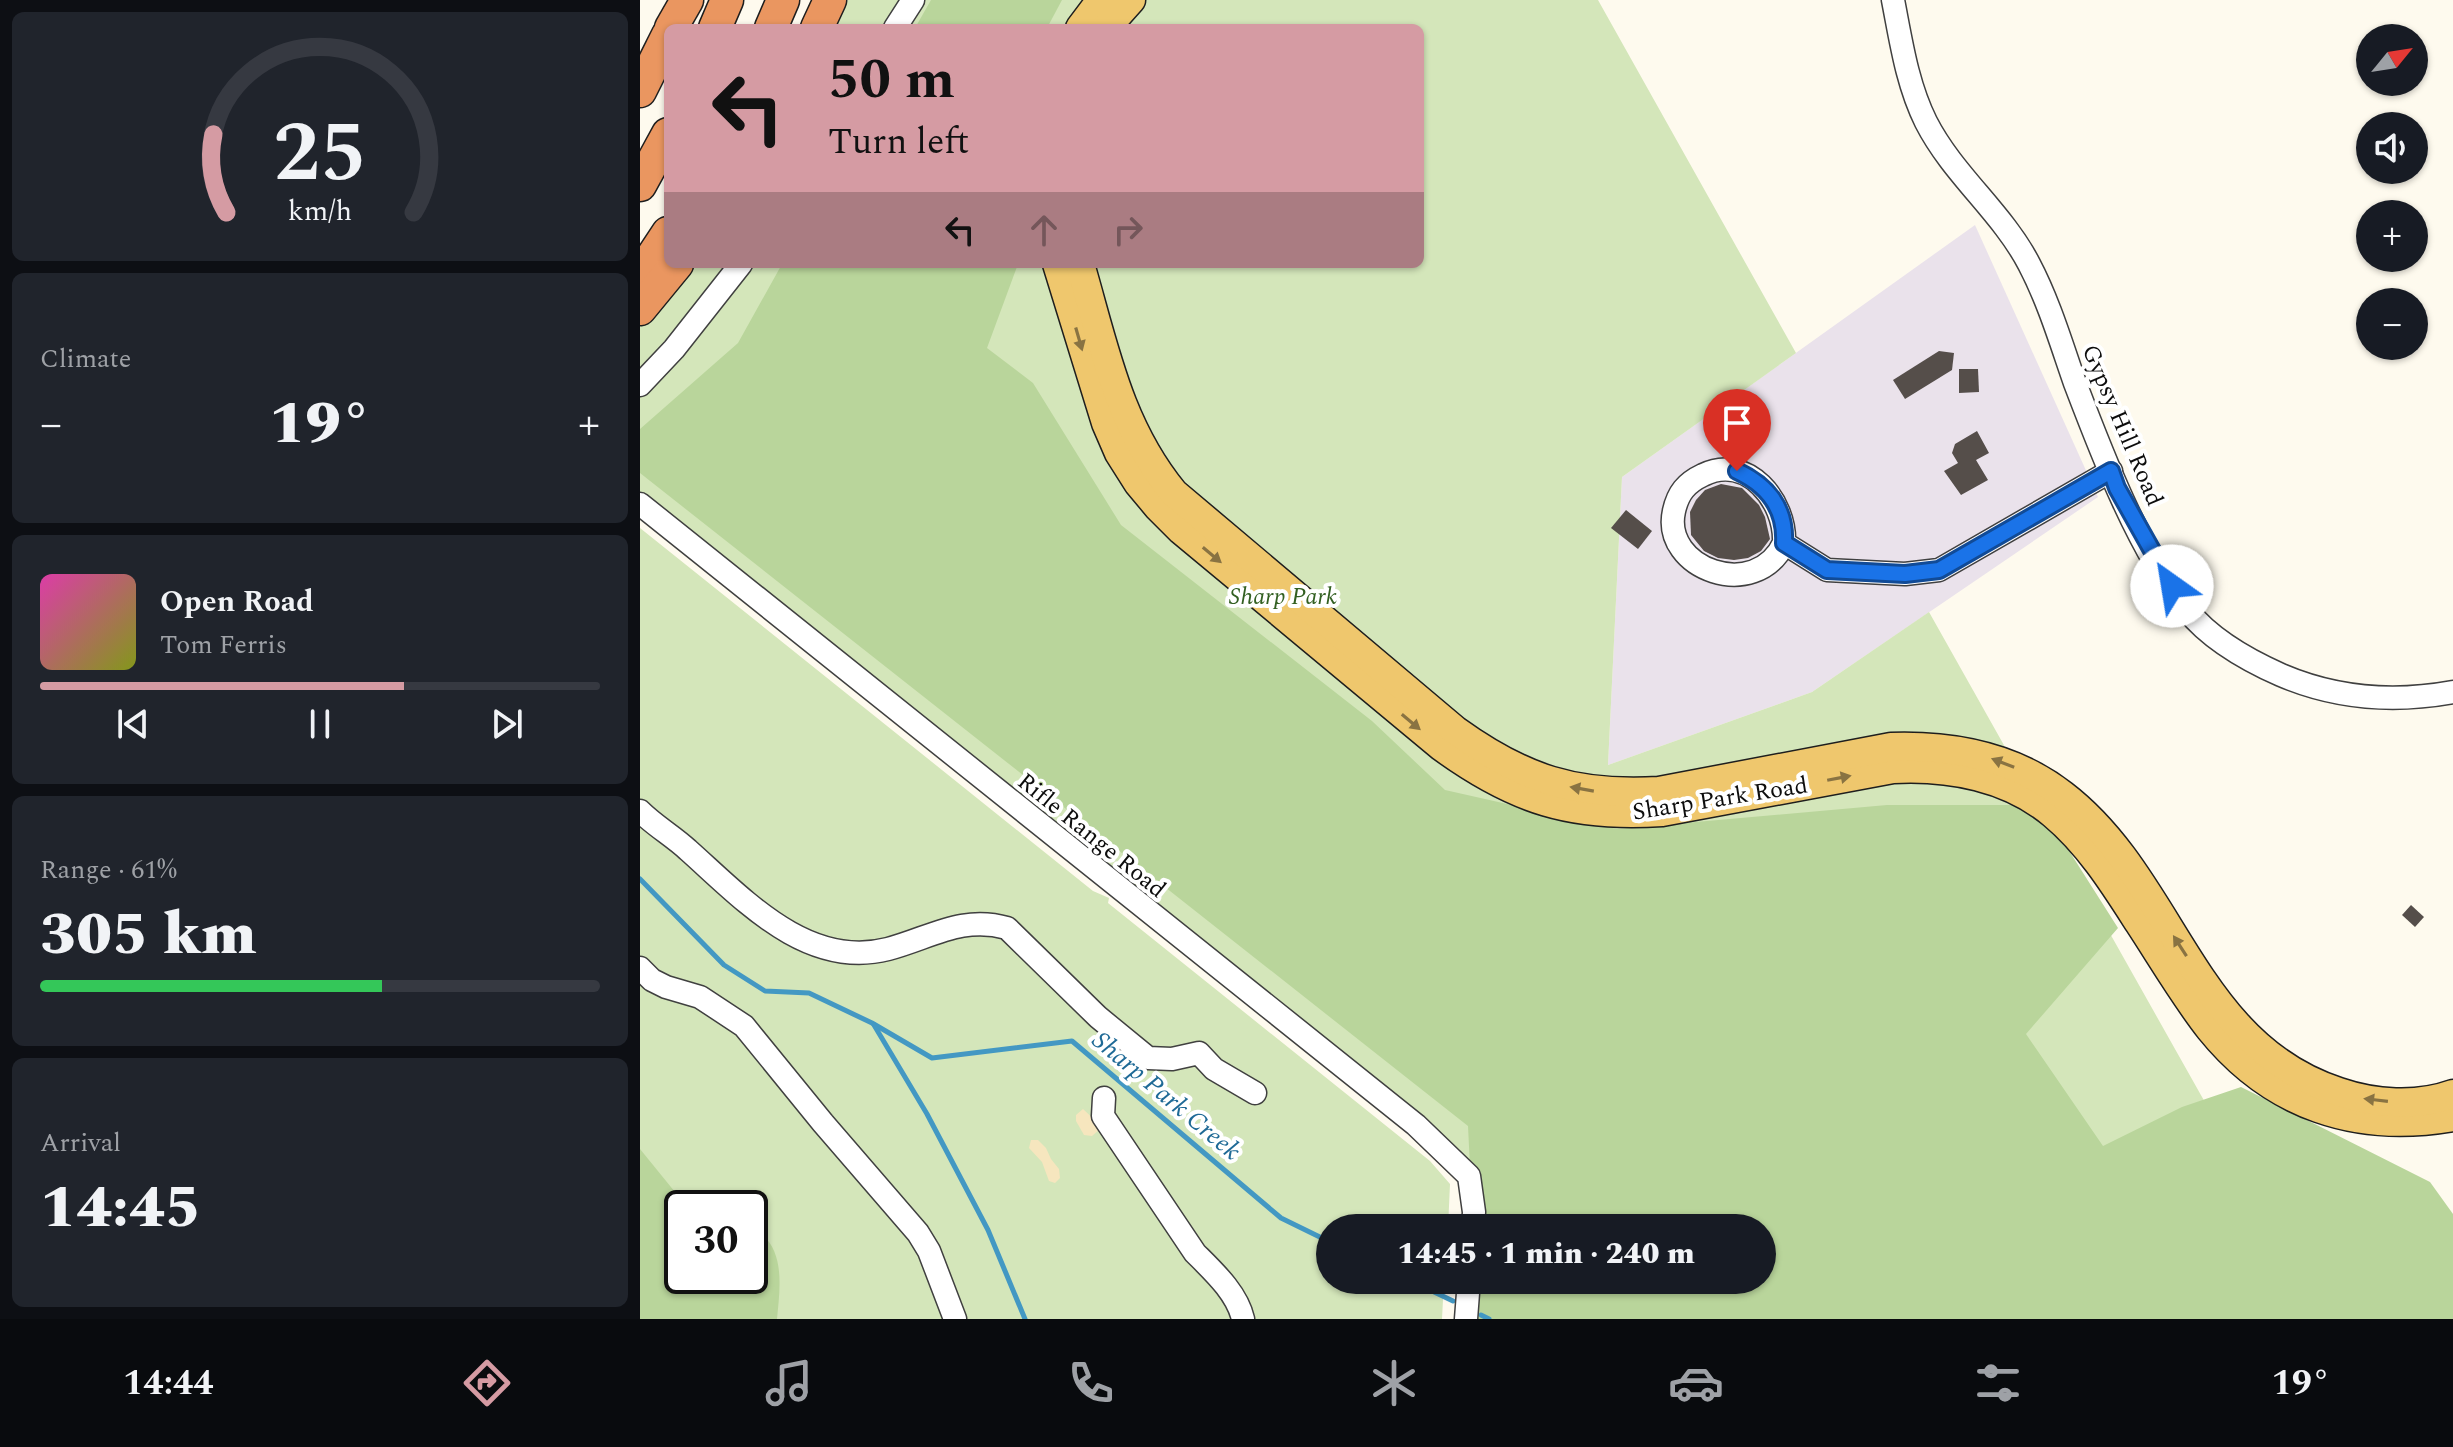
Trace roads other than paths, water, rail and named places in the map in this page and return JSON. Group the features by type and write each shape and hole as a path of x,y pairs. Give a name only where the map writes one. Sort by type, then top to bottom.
{"highway":[{"path":"673,24 687,0"},
{"path":"717,24 727,0"},
{"path":"773,24 783,0"},
{"path":"819,24 830,0"},
{"path":"640,91 664,43"},
{"path":"640,185 664,141"},
{"path":"640,275 664,239"},
{"path":"640,309 674,268"}],"main road":[{"path":"1083,24 1101,0"},
{"path":"1110,24 1131,0"},
{"name":"Sharp Park Road","path":"1058,268 1106,423 1119,453 1158,507 1383,698 1471,768 1498,784 1563,808 1598,814 1662,812 1893,769 1922,767 1978,776 2028,797 2073,832 2110,878 2205,1022 2234,1055 2258,1075 2284,1093 2351,1119 2403,1123 2453,1117"},
{"name":"Sharp Park Road","path":"1081,268 1126,415 1150,461 1174,493 1483,750 1538,777 1568,786 1630,793 1659,791 1891,747 1922,746 1984,755 2039,778 2088,817 2128,866 2228,1017 2271,1058 2322,1087 2355,1097 2388,1102 2417,1101 2453,1094"}],"street":[{"path":"898,24 913,0"},
{"name":"Gypsy Hill Road","path":"1893,0 1909,79 1926,123 1948,157 2015,239 2030,265 2117,488 2156,562 2188,611 2219,640 2253,663 2329,692 2362,698 2428,697 2453,692"},
{"path":"640,385 674,349 738,268"},
{"path":"1713,470 1737,471 1755,479 1768,490 1782,521 1784,543 1779,554 1756,573 1712,572 1695,562 1674,535 1671,524 1678,496 1691,481 1713,470"},
{"path":"1784,543 1827,570 1905,574 1939,570 2111,471"},
{"name":"Rifle Range Road","path":"640,504 1416,1125 1469,1176 1474,1214"},
{"path":"640,811 735,891 797,938 824,949 856,952 886,950 967,924 988,923 1007,928 1098,1017 1148,1058 1172,1059 1199,1053 1214,1069 1255,1093"},
{"path":"640,968 652,980 700,997 744,1026 918,1233 929,1251 955,1319"},
{"path":"1104,1098 1103,1116 1168,1216 1240,1306 1243,1319"},
{"path":"1466,1319 1468,1294"}],"waterway":[{"name":"Sharp Park Creek","path":"640,879 724,965 765,991 809,993 872,1023 932,1058 1072,1041 1281,1218 1316,1235"},
{"name":"Sharp Park Creek","path":"874,1025 927,1114 988,1230 1025,1319"},
{"name":"Sharp Park Creek","path":"1438,1294 1453,1301"},
{"name":"Sharp Park Creek","path":"1481,1315 1489,1319"}],"park label":[{"name":"Sharp Park","path":"1283,596"}]}
